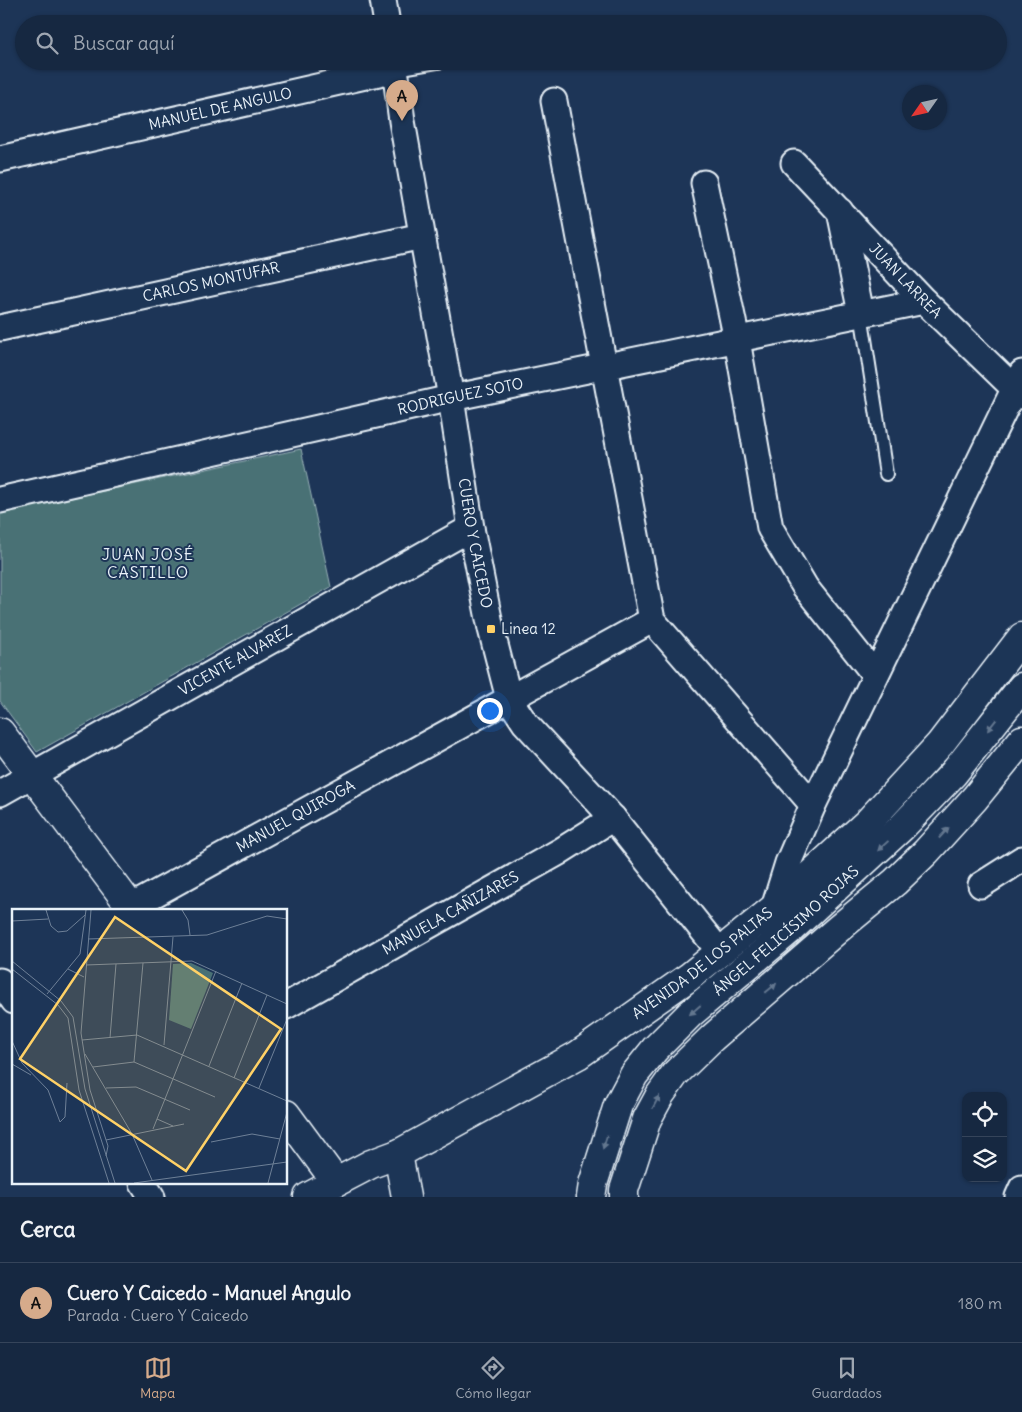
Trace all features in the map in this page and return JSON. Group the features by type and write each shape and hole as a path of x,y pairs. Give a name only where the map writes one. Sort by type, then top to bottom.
{"main road":[{"name":"AVENIDA DE LOS PALTAS","path":"308,1197 371,1164 398,1154 578,1055 689,977 774,908 869,821 934,751 1022,637"},
{"name":"ÁNGEL FELICÍSIMO ROJAS","path":"591,1197 593,1184 618,1105 634,1075 655,1049 690,1014 792,928 902,827 953,774 1022,687"},
{"path":"0,732 133,909"},
{"path":"624,1197 647,1120 660,1095 675,1074 712,1038 895,882 976,798 1022,740"},
{"path":"792,928 813,952"},
{"path":"288,1117 336,1182"},
{"path":"398,1154 406,1197"}],"street":[{"path":"383,0 386,15"},
{"name":"MANUEL DE ANGULO","path":"0,159 374,70"},
{"name":"CUERO Y CAICEDO","path":"396,70 402,121 451,398 471,528 491,629 509,699 525,723 613,818 720,952"},
{"path":"554,101 652,620 813,805"},
{"name":"JUAN LARREA","path":"794,163 924,301 1019,386"},
{"path":"704,184 736,340 770,528 805,587 875,675"},
{"path":"840,211 861,313"},
{"name":"CARLOS MONTUFAR","path":"0,328 422,236"},
{"name":"RODRIGUEZ SOTO","path":"0,500 451,398 924,301"},
{"path":"774,908 788,863 813,805 875,675 1019,386"},
{"name":"VICENTE ALVAREZ","path":"0,793 471,528"},
{"path":"509,699 652,620"},
{"name":"MANUEL QUIROGA","path":"133,909 509,699"},
{"name":"MANUELA CAÑIZARES","path":"288,1005 559,852 613,818"},
{"path":"981,885 1022,859"},
{"path":"0,981 12,998"},
{"path":"143,1184 152,1197"},
{"path":"1018,1197 1022,1188"}],"lane":[{"path":"861,313 886,474"}],"green space":[{"path":"301,449 331,587 37,752 0,701 0,513"}],"place":[{"name":"Cuero Y Caicedo - Manuel Angulo","path":"402,121"},
{"name":"Linea 12","path":"491,629"}],"district":[{"name":"JUAN JOSÉ CASTILLO","path":"148,563"}]}
